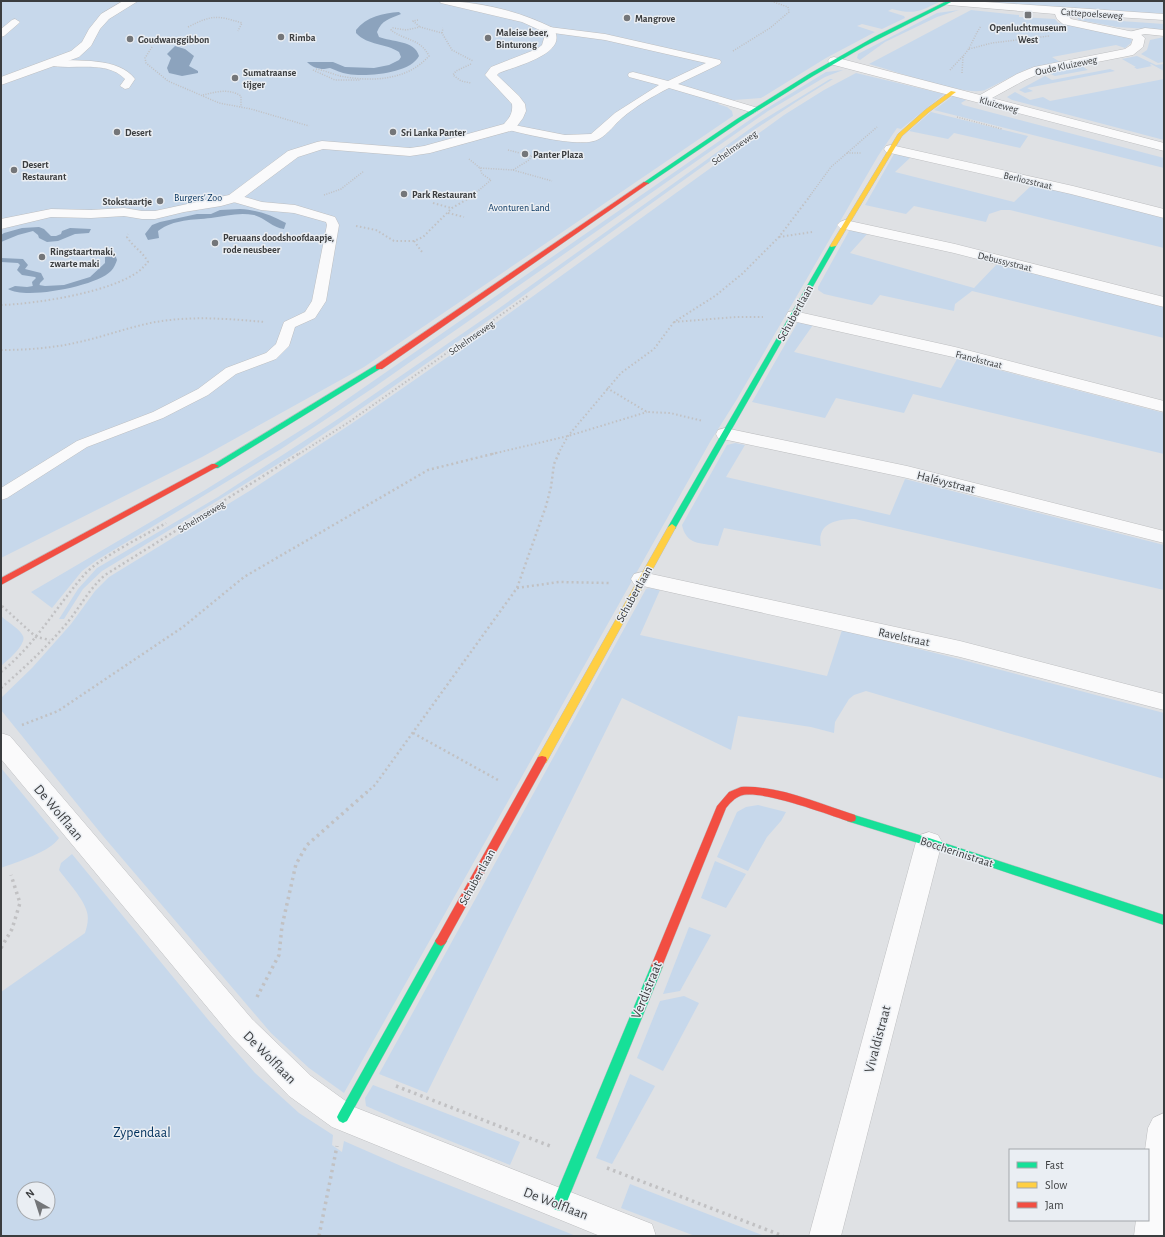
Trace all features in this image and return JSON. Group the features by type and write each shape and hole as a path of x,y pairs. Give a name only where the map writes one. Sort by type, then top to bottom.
{"street":[{"path":"1,81 75,54 85,47 98,24 105,16 132,1"},
{"path":"1,224 51,212 91,214 124,212 148,215 221,202 234,198 287,158 302,150 322,145 389,151 418,151 509,127 516,120 519,105 512,94 496,82 491,74 495,70 541,52 548,47 552,35 549,30 539,23 445,1"},
{"name":"Cattepoelseweg","path":"950,2 1061,11 1164,17"},
{"name":"Schelmseweg","path":"1,582 228,460 372,372 754,110 834,60 950,2"},
{"path":"1061,11 1061,17 1067,22 1132,34"},
{"name":"Oude Kluizeweg","path":"982,99 1021,77 1038,70 1132,50 1137,47 1139,38 1132,34"},
{"name":"Kluizeweg","path":"834,60 1164,147"},
{"name":"Schubertlaan","path":"343,1117 640,584 843,228 890,149 905,129 952,92"},
{"name":"Berliozstraat","path":"890,149 1073,190 1164,214"},
{"name":"Debussystraat","path":"843,228 956,249 1164,302"},
{"name":"Franckstraat","path":"794,316 955,352 1164,407"},
{"name":"Halévystraat","path":"727,431 906,472 1054,508 1164,537"},
{"name":"Ravelstraat","path":"640,584 960,649 1164,702"},
{"name":"De Wolflaan","path":"8,735 242,1028 300,1086 343,1117 640,1236"},
{"name":"Boccherinistraat","path":"748,790 766,792 929,842 1164,920"},
{"name":"Verdistraat","path":"558,1204 722,806 731,795 739,791 748,790"},
{"name":"Vivaldistraat","path":"825,1236 929,842"},
{"path":"1150,1236 1161,1173 1164,1128"}],"lane":[{"path":"1,34 15,22"},
{"path":"549,30 605,37 716,62"},
{"path":"1132,34 1144,31 1164,33"},
{"path":"509,127 568,138 590,139 595,137 619,115 656,91 716,62"},
{"path":"52,63 88,64 109,67 128,76 130,79 125,86"},
{"path":"633,75 670,84 754,110"},
{"path":"1,495 82,444 158,415 203,392 231,371 271,356 282,346 289,325 310,315 318,301 328,246 334,225 331,220 295,209 261,206 234,198"}],"path":[{"path":"716,62 770,28 789,12 788,7 772,1"},
{"path":"188,27 206,18 218,17 242,23 242,27 238,31"},
{"path":"418,20 413,22 420,27 442,33"},
{"path":"952,92 959,87 961,83 963,56 969,49 974,36 984,23"},
{"path":"313,70 320,75 349,81 400,75 416,68 425,62 429,56 426,49 411,39 394,33 391,30 393,28 406,30 420,27"},
{"path":"443,28 442,33 450,48 474,62 456,71 453,75 455,78 468,83 496,82"},
{"path":"969,49 992,43 1054,35"},
{"path":"152,47 145,58 146,63 168,82 224,105 302,123"},
{"path":"316,69 324,72 365,79"},
{"path":"202,95 216,92 234,92 241,96 241,108"},
{"path":"242,1028 279,955 282,926 296,864 307,845 375,785 517,588 546,506 552,487 554,464 563,443 607,388 621,373 654,349 674,322 715,296 742,274 779,237 831,167 882,123"},
{"path":"470,138 466,145 465,154 480,168 513,170 552,181"},
{"path":"295,209 314,199 341,189 372,165 372,160 389,151"},
{"path":"513,170 530,160"},
{"path":"334,225 376,230 394,241 414,241 423,237 452,208 466,200 489,183 491,180 482,174 480,168"},
{"path":"433,203 452,208"},
{"path":"448,213 464,216"},
{"path":"1,305 40,302 68,296 96,289 140,272 148,262 147,258 130,244 127,237 130,229 148,215"},
{"path":"779,237 843,228"},
{"path":"414,241 422,252"},
{"name":"Schelmseweg","path":"1,688 34,659 67,623 89,589 105,575 247,488 349,422 535,290"},
{"path":"674,322 736,317 794,316"},
{"path":"1,350 25,350 78,343 137,326 180,319 228,319 289,325"},
{"path":"607,388 647,412"},
{"path":"8,735 58,710 183,627 244,577 428,470 568,436 647,412 670,413 727,431"},
{"path":"517,588 559,582 640,584"},
{"path":"1,605 36,637 51,640"},
{"path":"413,733 523,794"},
{"path":"1,948 12,929 20,904 11,876"},
{"path":"320,1236 343,1117"}],"green space":[{"name":"Burgers' Zoo","path":"1,1 941,1 913,12 892,9 888,11 904,16 905,18 882,29 862,24 857,26 875,32 826,58 761,98 734,100 724,99 718,104 727,107 732,111 733,116 364,367 202,457 1,558"},
{"path":"989,1 1164,1 1164,14 992,4"},
{"path":"959,10 937,17 885,42 860,60 857,58 858,54 937,13"},
{"path":"971,10 1019,15 1019,17 1055,19 1058,23 1111,32 1128,37 1132,40 1131,43 1125,48 1116,45 1052,57 1060,62 1025,70 985,90 976,91 962,90 928,82 869,64"},
{"path":"1077,18 1164,24 1164,30 1117,27 1079,20"},
{"path":"1164,37 1164,62 1158,63 1141,54 1147,50 1150,40"},
{"path":"1137,56 1156,65 1164,64 1164,71 1151,64 1150,65 1152,66 1137,69 1122,59"},
{"path":"1080,65 1088,70 1055,76 1046,72"},
{"path":"1110,69 1115,71 1027,88 1033,91 1025,93 1019,90 1045,76 1052,80"},
{"path":"843,70 825,77 768,111 373,388 281,449 97,560 82,571 52,608 31,592 205,490 317,420 764,110 826,72"},
{"path":"856,73 944,94 901,129 897,128 878,156 737,399 710,442 344,1093 309,1068 271,1033 103,836 1,710 1,698 32,668 71,624 95,591 109,577 251,490 351,424 475,338 784,115 824,90"},
{"path":"830,79 833,79 745,136 502,311 291,456 102,571 83,589 64,619 59,619 78,589 97,568 218,497 338,419 498,309 758,123"},
{"path":"1164,79 1164,140 1012,100 1007,97 1015,92 1030,100 1043,97 1050,101"},
{"path":"953,96 966,100 961,103 963,105 1164,158 1164,168 934,110"},
{"path":"931,112 1028,136 1020,148 954,133 948,139 909,131"},
{"path":"897,153 912,156 895,172 1014,202 1033,184 1164,218 1164,248 1010,210 1001,210 989,214 986,222 914,206 906,214 865,205 894,154"},
{"path":"849,231 868,233 850,253 974,288 997,264 1164,307 1164,338 972,291 955,304 954,311 880,295 872,305 824,294 818,290 818,287"},
{"path":"798,322 813,325 794,352 941,388 957,359 1164,413 1164,454 913,394 904,413 836,398 825,418 752,402"},
{"path":"735,443 745,445 726,477 890,515 905,479 1164,545 1164,590 855,519 835,521 825,527 820,538 821,546 724,528 718,546 695,542 687,536 682,525 727,445"},
{"path":"649,588 660,590 640,635 827,676 842,630 1164,713 1164,779 866,691 854,695 849,699 835,722 834,733 811,727 738,716 731,750 622,698 427,1093 379,1074 646,589"},
{"path":"1,616 19,630 23,636 23,639 16,652 1,666"},
{"path":"1,768 59,838 55,843 41,852 1,868"},
{"path":"758,805 786,812 781,821 767,837 748,871 717,857 737,812 746,807"},
{"name":"Zypendaal","path":"72,854 210,1022 255,1073 299,1113 333,1135 332,1145 342,1152 344,1141 401,1166 576,1236 1,1236 1,992 85,933 88,917 85,907 79,896 59,870 61,863"},
{"path":"715,861 746,874 726,908 701,898"},
{"path":"689,927 711,935 680,991 663,994"},
{"path":"684,996 699,1003 663,1071 637,1058 660,1001"},
{"path":"630,1074 655,1086 612,1164 596,1158"},
{"path":"373,1085 520,1142 510,1165 366,1106 365,1098"},
{"path":"630,1184 762,1236 695,1236 621,1208"}],"shaded area":[{"path":"399,12 401,14 384,22 377,32 379,37 408,44 417,51 419,56 414,62 406,67 386,73 356,75 343,73 330,68 317,68 307,62 333,62 345,67 374,68 389,65 399,60 401,57 399,52 366,40 356,33 356,30 375,16"},
{"path":"175,46 185,49 194,56 189,66 198,71 198,73 182,76 169,73 167,68 171,58 167,54"},
{"path":"240,209 264,213 286,223 284,229 276,227 254,215 238,214 170,224 158,231 159,238 148,240 145,234 152,225 160,222 197,214 211,214 220,210"},
{"path":"39,227 44,229 51,236 61,234 62,231 70,228 91,229 89,233 75,234 58,241 47,242 39,238 33,231 1,242 1,235 4,233 22,228"},
{"path":"115,254 117,260 112,270 103,277 92,282 61,290 45,292 17,292 8,289 15,286 27,287 39,285 64,285 90,277 105,263 105,257"}],"waterway":[{"path":"1,260 20,261 24,265 21,270 25,273 38,275 40,279 36,282 36,285"}],"traffic: fast":[{"path":"646,183 739,120 811,75 878,37 951,1"},
{"path":"672,527 833,246"},
{"path":"215,466 379,367"},
{"path":"851,818 929,842 1164,920"},
{"path":"343,1117 441,941"},
{"path":"559,1204 657,966"}],"traffic: slow":[{"path":"833,246 900,135 927,111 953,92"},
{"path":"542,760 672,527"}],"traffic: jam":[{"path":"379,367 646,183"},
{"path":"1,582 215,466"},
{"path":"441,941 542,760"},
{"path":"657,966 722,806 733,795 741,791 751,790 764,792 795,800 851,818"}],"place":[{"name":"Openluchtmuseum West","path":"1028,15"},
{"name":"Mangrove","path":"627,18"},
{"name":"Rimba","path":"281,37"},
{"name":"Maleise beer, Binturong","path":"488,38"},
{"name":"Goudwanggibbon","path":"130,39"},
{"name":"Sumatraanse tijger","path":"235,78"},
{"name":"Desert","path":"117,132"},
{"name":"Sri Lanka Panter","path":"393,132"},
{"name":"Panter Plaza","path":"525,154"},
{"name":"Desert Restaurant","path":"14,170"},
{"name":"Park Restaurant","path":"404,194"},
{"name":"Stokstaartje","path":"160,201"},
{"name":"Peruaans doodshoofdaapje, rode neusbeer","path":"215,243"},
{"name":"Ringstaartmaki, zwarte maki","path":"42,257"}],"park label":[{"name":"Avonturen Land","path":"519,207"}]}
